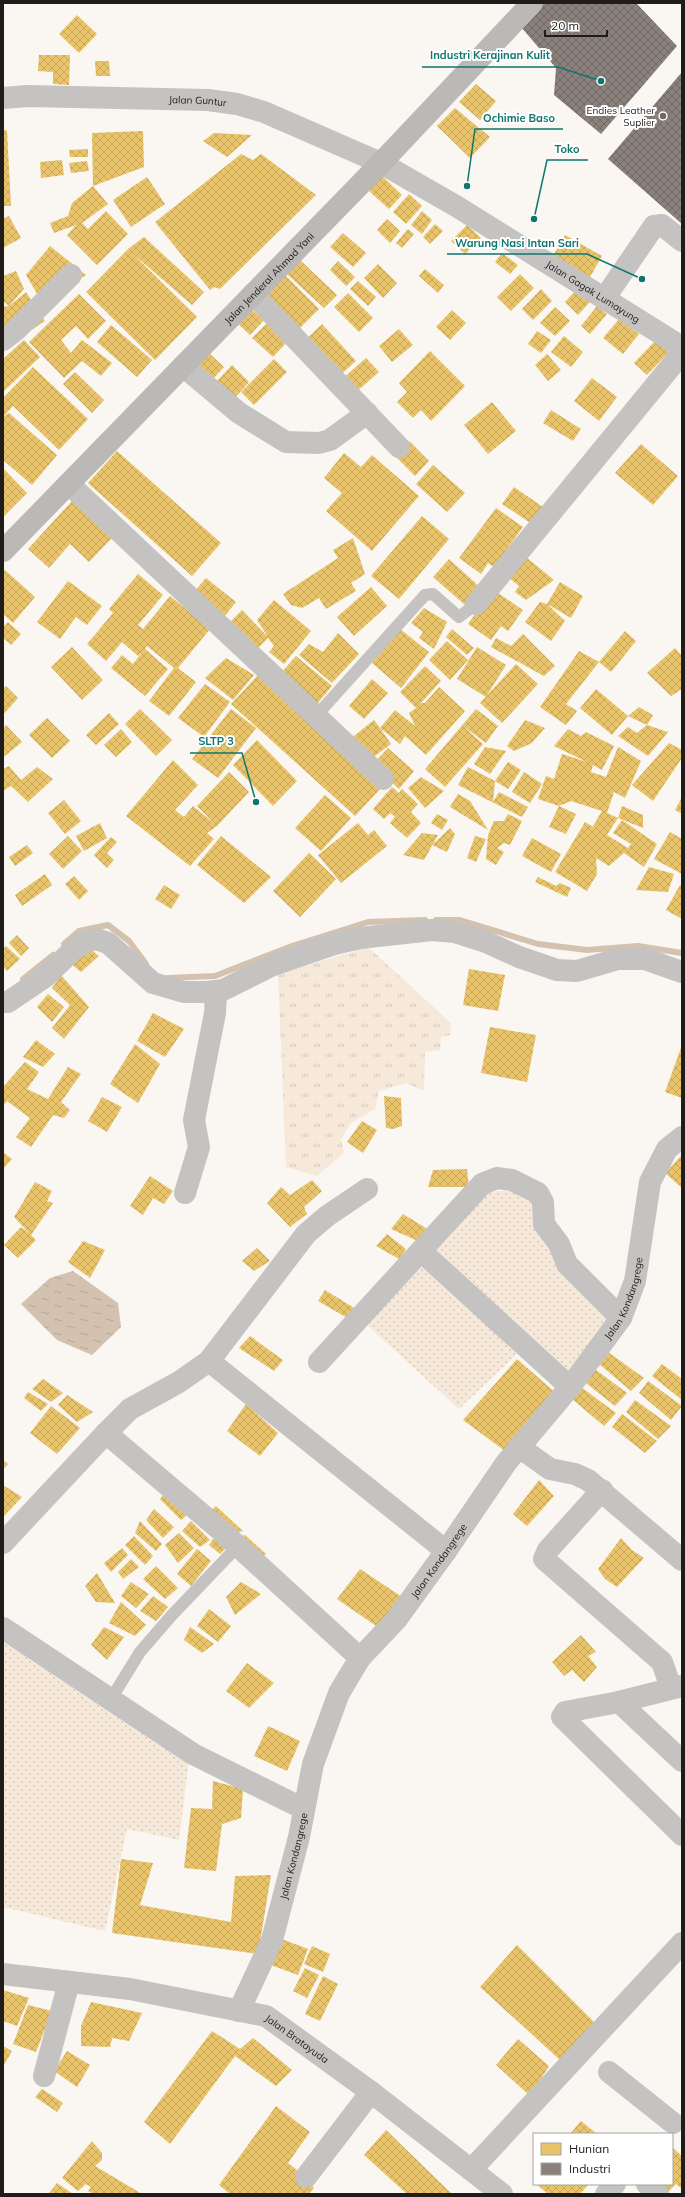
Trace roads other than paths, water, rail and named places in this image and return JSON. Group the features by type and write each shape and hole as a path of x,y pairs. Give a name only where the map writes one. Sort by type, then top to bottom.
{"main road":[{"name":"Jalan Jenderal Ahmad Yani","path":"3,551 381,163 532,3"}],"street":[{"name":"Jalan Guntur","path":"3,98 36,96 208,100 237,104 264,112 381,163"},
{"name":"Jalan Gagak Lumayung","path":"381,163 456,206 682,347"},
{"path":"604,299 654,226 662,225 682,242"},
{"path":"3,340 17,329 71,275"},
{"path":"253,294 399,447"},
{"path":"476,604 682,353"},
{"path":"183,366 239,413 286,442 319,443 330,440 367,413"},
{"path":"69,484 383,779"},
{"path":"3,1002 8,1002 45,977 72,951 85,942 96,939 108,943 153,984 184,992 223,990 273,965 322,947 360,938 432,930 455,932 486,942 519,958 557,970 577,971 618,959 645,959 682,972"},
{"path":"185,1193 199,1147 194,1115 215,1013 216,991"},
{"name":"Jalan Kondangrege","path":"239,2010 272,1940 287,1888 313,1764 339,1693 360,1658 396,1620 446,1551 506,1463 570,1387 621,1318 636,1281 650,1182 667,1149 682,1137"},
{"path":"319,1362 482,1184 497,1178 512,1180 538,1193 544,1202 544,1224 559,1244 567,1264 621,1318"},
{"path":"3,1543 130,1409 179,1382 209,1361 306,1234 326,1216 367,1189"},
{"path":"421,1251 570,1387"},
{"path":"209,1361 446,1551"},
{"path":"106,1433 238,1546 360,1658"},
{"path":"519,1447 550,1469 576,1474 588,1480 602,1490 624,1512 682,1560"},
{"path":"602,1490 548,1550 544,1559 662,1662 677,1687 619,1702 565,1712 562,1720 682,1835"},
{"path":"3,1628 193,1754 304,1809"},
{"path":"619,1702 682,1761"},
{"path":"471,2170 682,1943"},
{"name":"Jalan Bratayuda","path":"3,1974 130,1989 266,2016 371,2092 502,2194"},
{"path":"44,2076 69,1982"},
{"path":"609,2072 672,2129"},
{"path":"306,2177 371,2092"},
{"path":"606,2194 614,2185"},
{"path":"648,2185 658,2194"}],"lane":[{"path":"316,716 425,595 433,594 459,617 476,604"},
{"path":"111,1699 140,1652 172,1615 238,1546"}],"water":[{"path":"73,1271 118,1303 121,1327 92,1355 57,1340 21,1304 50,1278"}],"waterway":[{"path":"168,978 215,976 292,946 368,922 425,920"},
{"path":"436,920 460,920 538,944 587,950 638,946 682,953"},
{"path":"64,944 79,931 108,925 129,941 146,964"},
{"path":"23,979 53,955"}],"place":[{"name":"Industri Kerajinan Kulit","path":"601,81"},
{"name":"Endies Leather Suplier","path":"663,116"},
{"name":"Ochimie Baso","path":"467,186"},
{"name":"Toko","path":"534,219"},
{"name":"Warung Nasi Intan Sari","path":"642,279"},
{"name":"SLTP 3","path":"256,802"}]}
